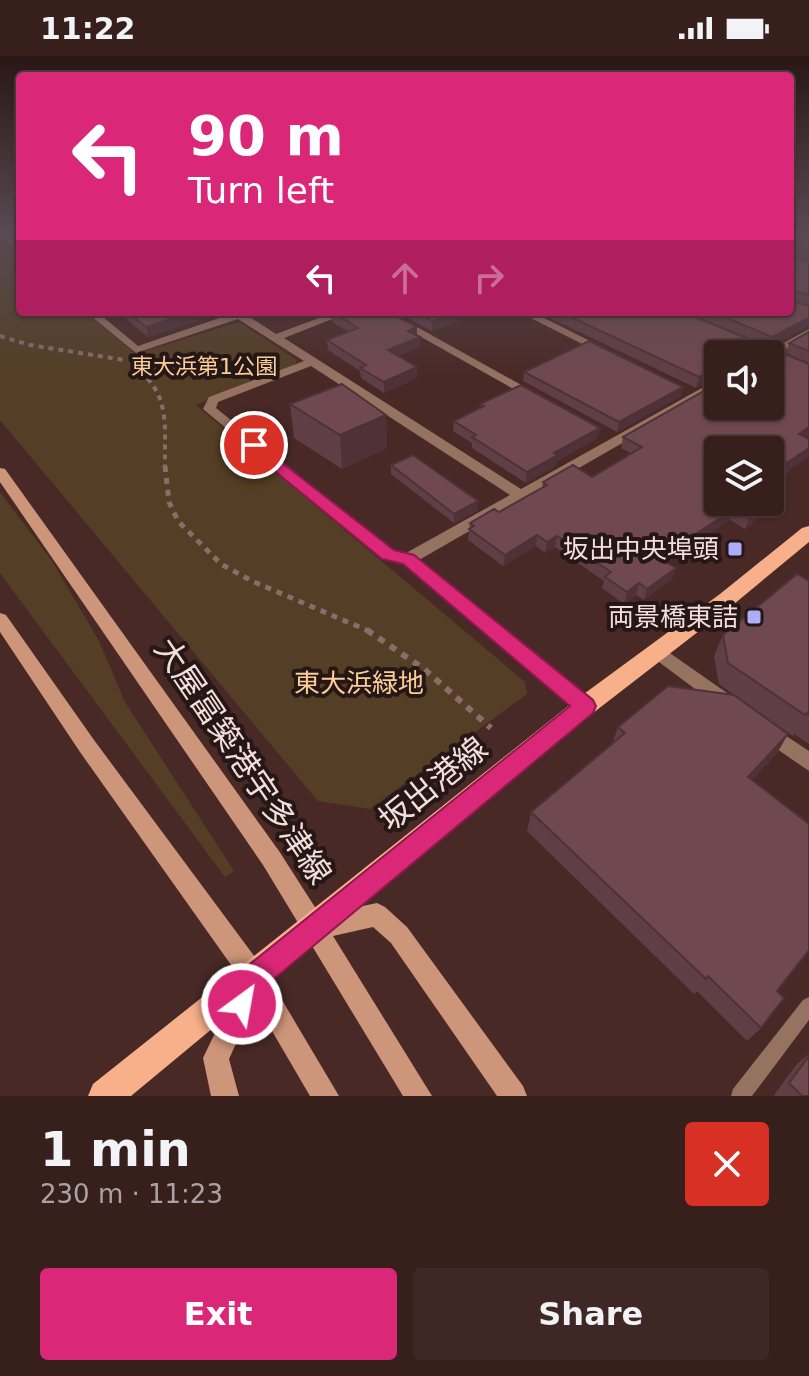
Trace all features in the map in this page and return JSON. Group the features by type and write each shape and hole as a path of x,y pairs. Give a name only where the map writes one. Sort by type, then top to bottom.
{"main road":[{"name":"大屋冨築港宇多津線","path":"0,472 271,858 418,1096"},
{"name":"坂出港線","path":"105,1096 585,706 727,599 809,532"},
{"path":"0,619 96,759 254,977 325,1096"},
{"path":"315,928 377,915 399,935 513,1096"},
{"path":"225,1096 216,1058 254,977"}],"street":[{"path":"96,316 136,350 229,316"},
{"path":"242,316 521,495"},
{"path":"275,338 334,316"},
{"path":"389,316 547,402"},
{"path":"532,316 610,354"},
{"path":"784,346 809,332"},
{"path":"311,362 213,400 209,409 388,555 408,559 585,706"},
{"path":"681,388 695,395"},
{"path":"408,559 704,390"},
{"path":"602,432 616,440"},
{"path":"657,651 809,762"}],"lane":[{"path":"740,1096 809,1006"}],"path":[{"path":"0,336 48,350 112,357 144,370 155,383 164,402 165,481 169,503 178,521 219,562 238,573 350,621 385,640 443,684 491,728"}],"green space":[{"name":"東大浜緑地","path":"0,281 16,281 16,316 90,316 136,354 239,322 297,360 295,364 196,405 525,682 527,694 370,809 318,801 0,420"},
{"path":"0,492 52,561 99,641 125,702 234,871 225,877 0,573"}],"building":[{"path":"794,281 809,281 809,295 794,291"},
{"path":"794,302 809,306 809,318 772,337 722,316 794,316"},
{"path":"132,316 180,316 146,327"},
{"path":"338,316 396,316 417,327 408,331 420,337 388,350 417,367 384,382 360,368 366,365 327,340 358,328"},
{"path":"423,316 446,316 432,321"},
{"path":"569,316 693,316 751,340 704,340 704,375 699,377"},
{"path":"809,332 809,351 789,343"},
{"path":"589,341 683,387 619,422 524,372"},
{"path":"784,354 809,364 809,427 799,434 809,439 809,448 784,465 784,436 704,436 704,516 723,516 659,558 676,568 647,589 639,583 627,592 605,577 611,572 557,536 547,542 537,535 505,555 469,529 474,526 470,523 494,509 499,512 547,485 543,482 573,465 592,477 642,447 623,437 704,391 704,420 784,420"},
{"path":"342,384 386,415 340,435 290,404"},
{"path":"521,385 600,428 527,472 472,437 476,435 454,421 484,406 480,404"},
{"path":"413,455 478,501 454,514 391,465"},
{"path":"797,574 809,581 809,715 728,663 723,635"},
{"path":"668,686 734,695 788,734 748,777 809,824 809,950 777,991 784,998 761,1028 531,812 625,733 618,727"},
{"path":"809,1056 809,1096 802,1096 789,1083"}],"place":[{"name":"坂出中央埠頭","path":"735,549"},
{"name":"両景橋東詰","path":"754,617"}],"route":[{"path":"242,1004 254,977 585,706 408,559 388,555 254,445"}],"park label":[{"name":"東大浜第1公園","path":"204,366"}]}
